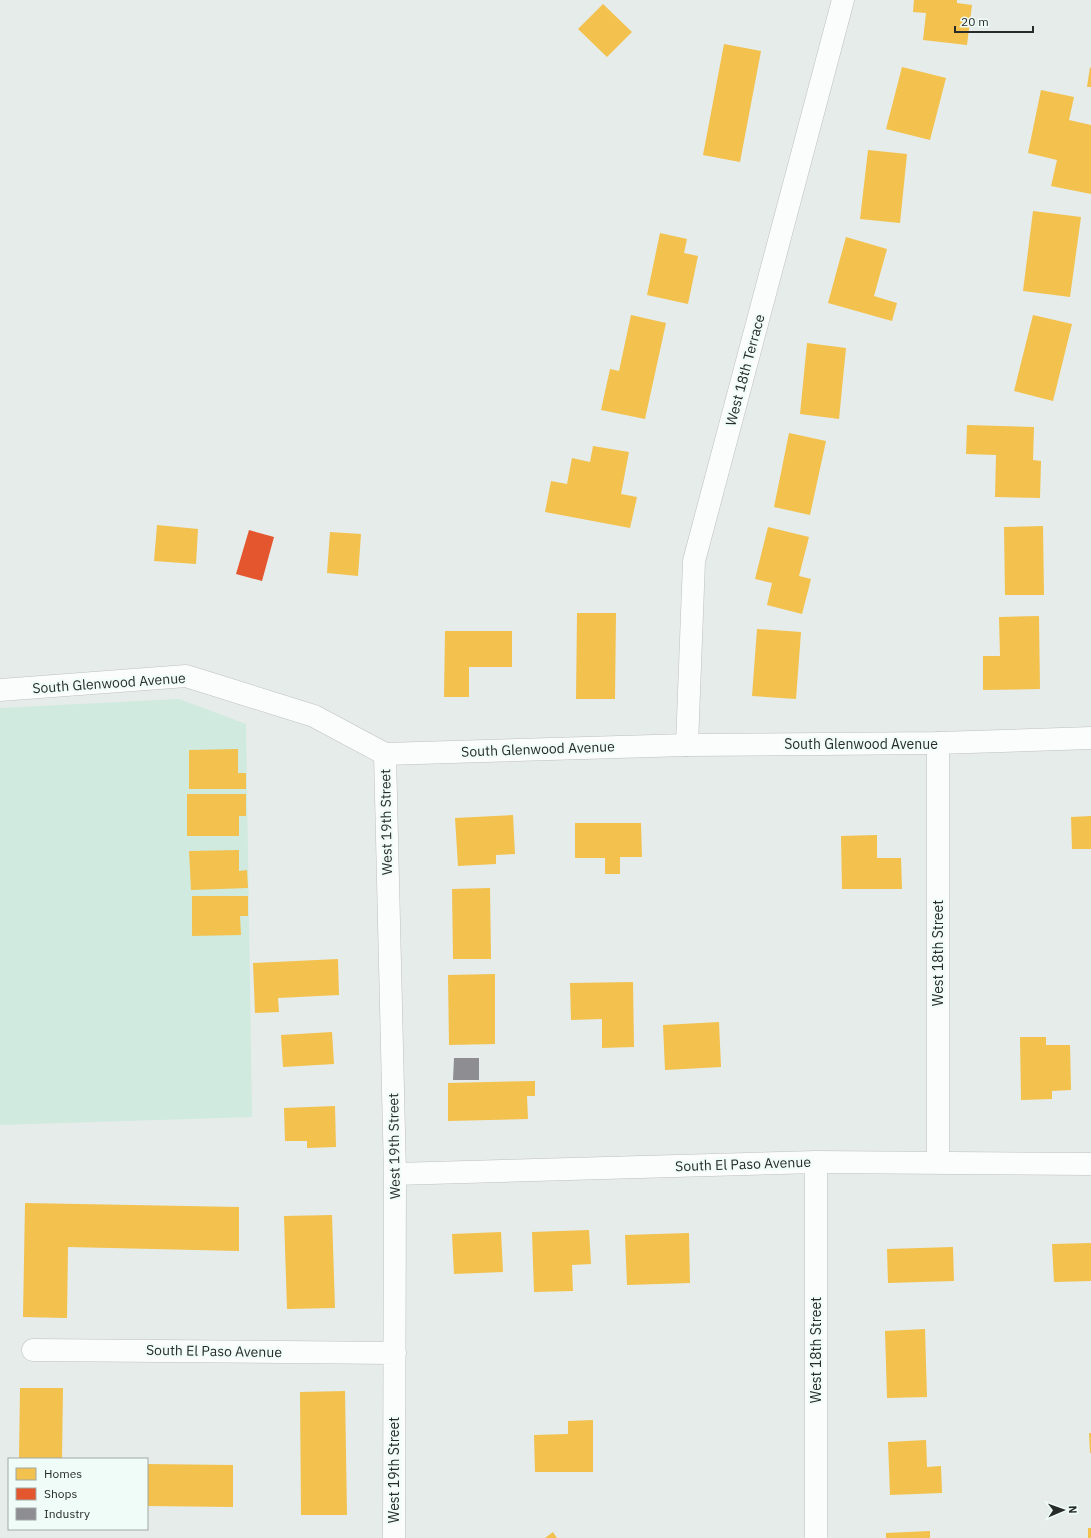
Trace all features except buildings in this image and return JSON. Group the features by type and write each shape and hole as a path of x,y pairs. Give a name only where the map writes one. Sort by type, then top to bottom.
{"street":[{"name":"West 18th Terrace","path":"687,745 694,562 843,0"},
{"name":"South Glenwood Avenue","path":"0,690 186,676 314,716 385,754 687,745 938,744 1091,738"},
{"name":"West 18th Street","path":"938,744 938,1163"},
{"name":"West 19th Street","path":"385,754 395,1174 394,1538"},
{"name":"West 18th Street","path":"816,1162 816,1538"},
{"name":"South El Paso Avenue","path":"395,1174 816,1162 1091,1164"},
{"name":"South El Paso Avenue","path":"33,1350 395,1354"}],"green space":[{"path":"179,699 246,724 252,1117 0,1125 0,708"}]}
